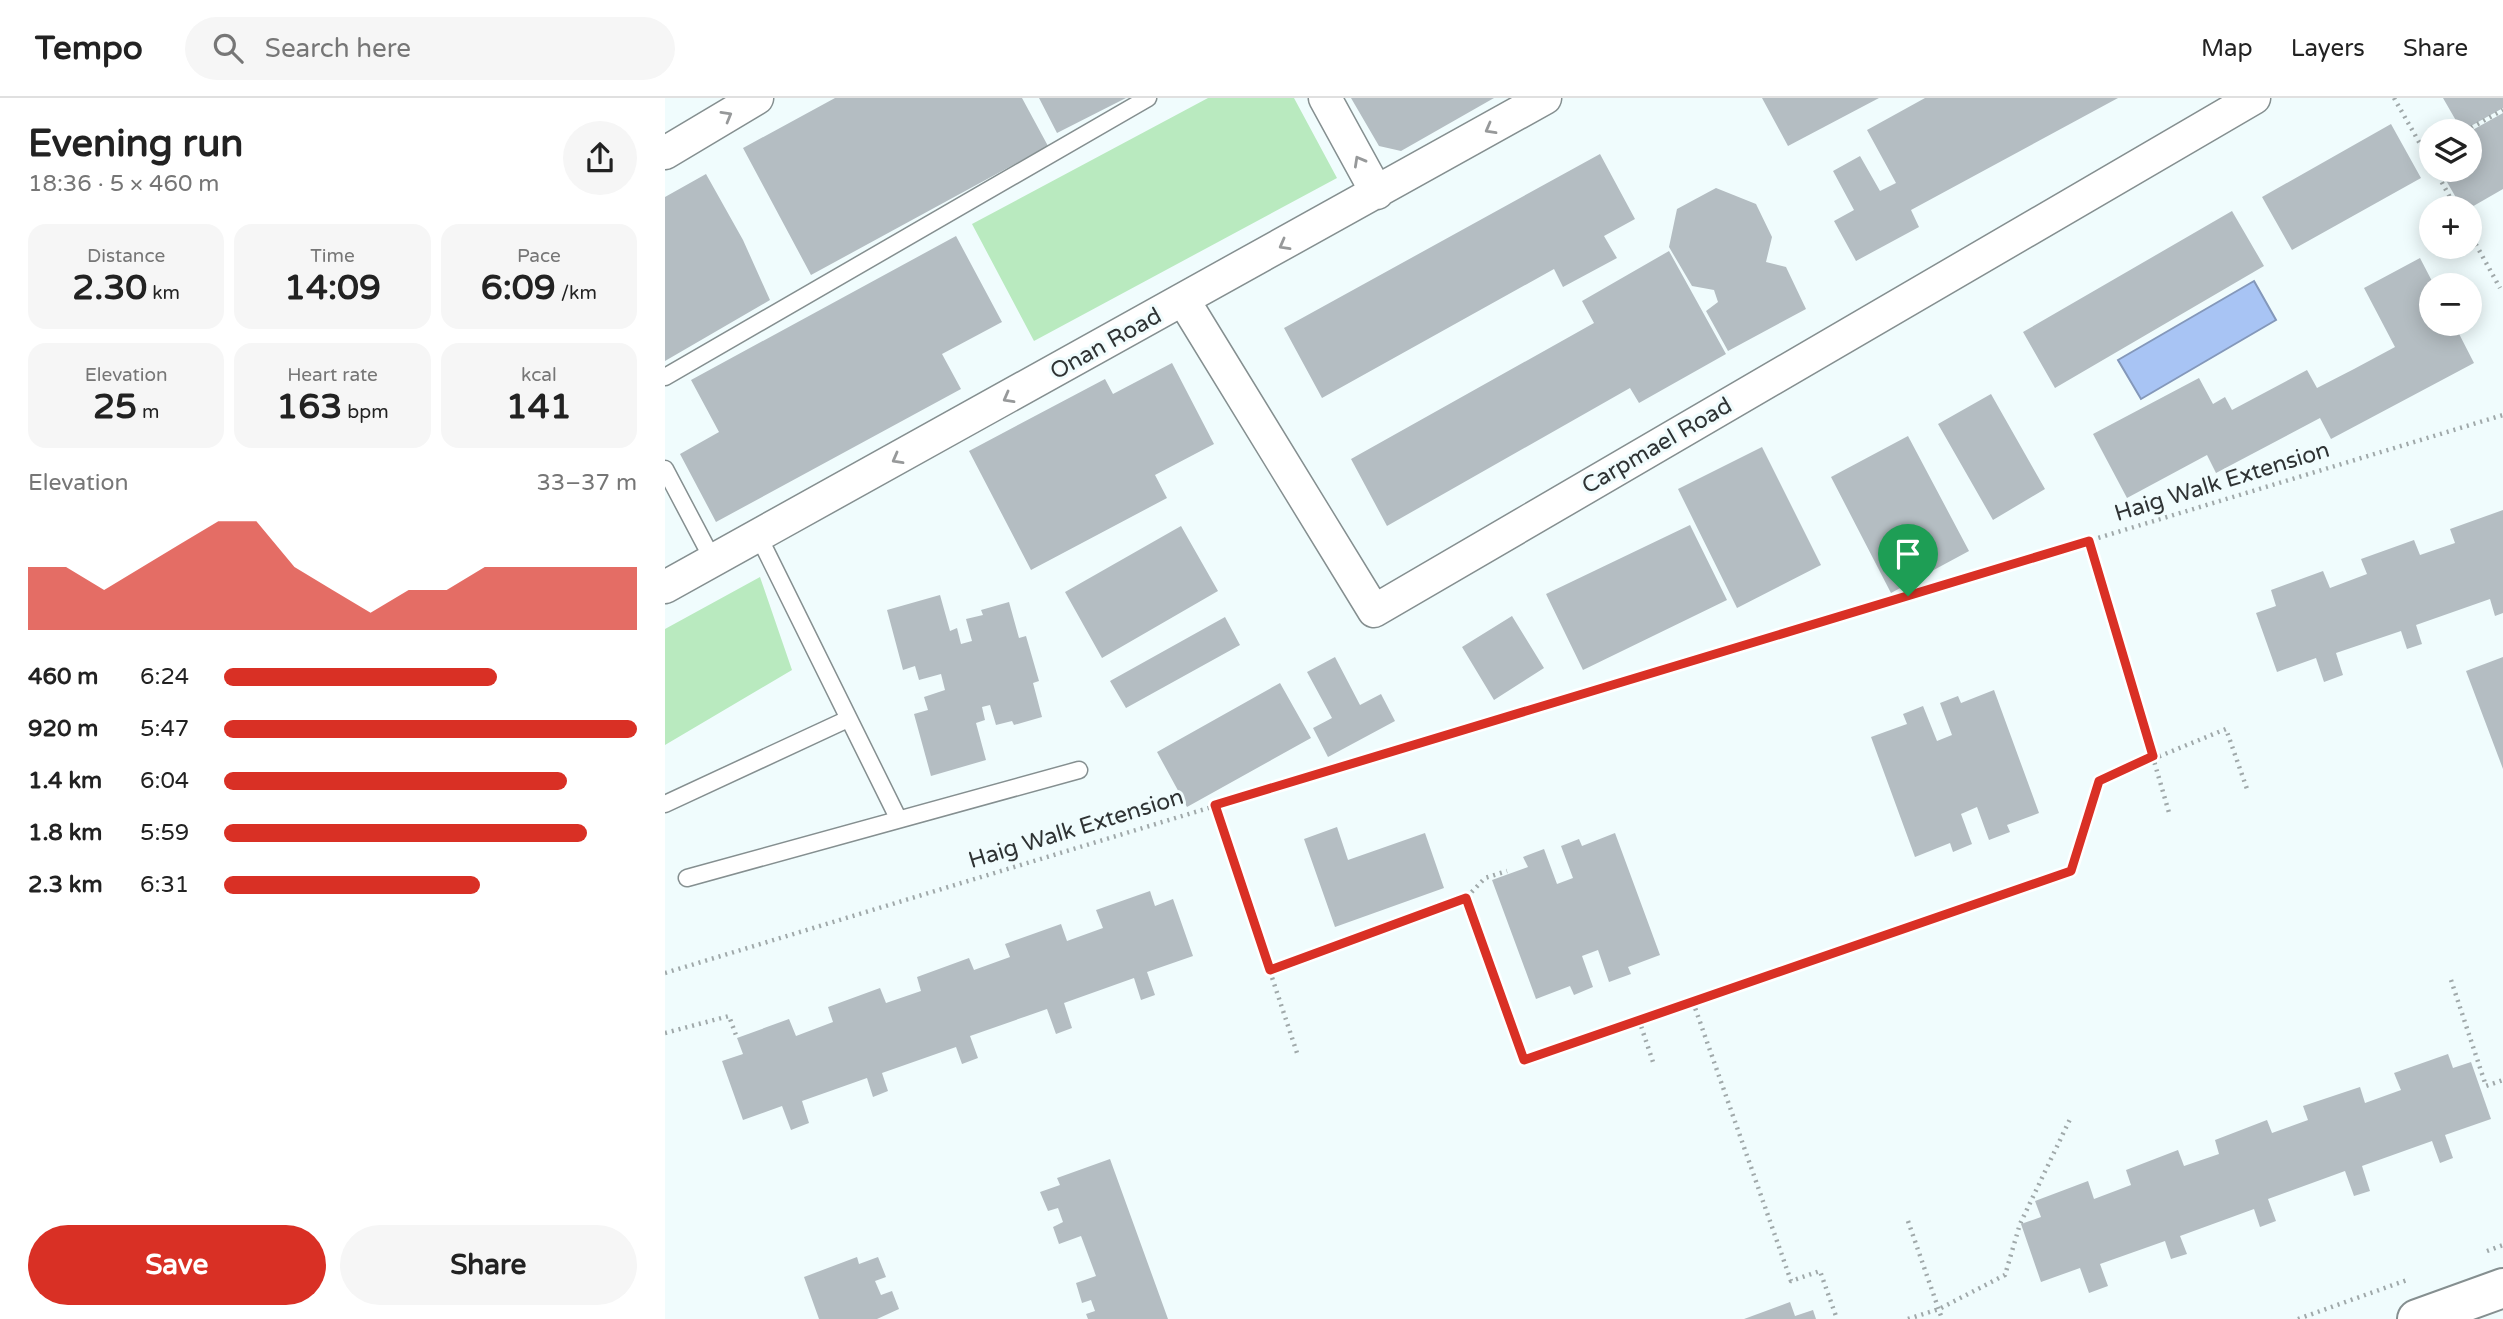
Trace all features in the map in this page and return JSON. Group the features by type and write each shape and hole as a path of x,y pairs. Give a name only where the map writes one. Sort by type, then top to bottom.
{"street":[{"path":"665,153 757,98"},
{"path":"1325,98 1377,193"},
{"name":"Onan Road","path":"665,587 1545,98"},
{"name":"Carpmael Road","path":"1184,301 1374,611 2255,98"},
{"path":"2417,1319 2503,1288"}],"lane":[{"path":"665,377 1148,98"},
{"path":"665,469 713,560"},
{"path":"758,535 898,818"},
{"path":"665,804 848,719"},
{"path":"687,878 1079,770"}],"path":[{"path":"2395,98 2419,137"},
{"path":"2482,122 2503,110"},
{"path":"2482,255 2500,288"},
{"name":"Haig Walk Extension","path":"665,973 2503,415"},
{"path":"2089,541 2170,816"},
{"path":"1466,898 1524,1060 2071,871 2099,781 2153,756 2226,729 2247,789"},
{"path":"1215,805 1298,1056"},
{"path":"1270,970 1466,898 1485,878 1507,871"},
{"path":"2451,980 2486,1086 2503,1080"},
{"path":"1693,1002 1791,1281 1820,1271 1837,1319"},
{"path":"665,1033 729,1016 737,1038"},
{"path":"1639,1020 1654,1065"},
{"path":"1908,1319 1939,1308 2005,1276 2020,1224 2071,1117"},
{"path":"1908,1221 1942,1319"},
{"path":"2477,1255 2503,1245"},
{"path":"2298,1319 2414,1278"}],"green space":[{"path":"1208,98 1294,98 1337,178 1034,341 972,224"},
{"path":"760,577 792,670 665,745 665,629"}],"water":[{"path":"2254,281 2276,320 2141,399 2118,360"}],"building":[{"path":"835,98 1022,98 1048,146 811,275 743,148"},
{"path":"1039,98 1126,98 1057,133"},
{"path":"1351,98 1494,98 1401,151 1379,146"},
{"path":"1762,98 1879,98 1788,146"},
{"path":"1925,98 2118,98 1911,210 1919,227 1856,261 1834,221 1854,210 1833,171 1860,156 1880,191 1896,183 1867,130"},
{"path":"2443,98 2503,98 2503,108 2482,120 2455,119"},
{"path":"2503,113 2503,189 2482,201 2482,196 2455,196 2447,182 2482,182 2482,125"},
{"path":"2391,124 2419,174 2419,179 2292,250 2262,197"},
{"path":"1600,154 1635,219 1604,236 1617,258 1563,287 1554,269 1322,398 1284,328"},
{"path":"706,174 743,240 770,300 665,361 665,197"},
{"path":"1716,188 1756,204 1772,237 1766,262 1786,267 1806,309 1728,351 1706,311 1718,302 1714,290 1692,286 1669,247 1677,209"},
{"path":"2232,211 2264,266 2055,388 2023,332"},
{"path":"956,236 1002,322 942,354 961,389 716,522 680,454 719,432 691,380"},
{"path":"1669,251 1726,354 1639,403 1630,388 1387,526 1351,459 1594,323 1582,301"},
{"path":"2421,259 2428,273 2419,273 2419,336 2460,336 2474,363 2331,439 2320,418 2216,473 2207,455 2127,498 2093,434 2199,378 2213,404 2225,397 2232,410 2307,370 2317,388 2395,347 2364,288"},
{"path":"1172,363 1214,444 1155,475 1167,498 1031,570 969,451 1105,379 1113,394"},
{"path":"1991,394 2045,489 1993,520 1938,424"},
{"path":"1908,436 1969,551 1891,593 1831,477"},
{"path":"1762,447 1821,565 1737,608 1678,489"},
{"path":"2503,510 2503,613 2495,616 2490,599 2416,625 2422,644 2407,649 2401,631 2336,653 2343,675 2324,682 2316,658 2277,672 2256,613 2276,606 2271,590 2323,571 2330,588 2367,574 2361,559 2414,540 2420,555 2455,543 2450,529"},
{"path":"1690,525 1727,600 1583,670 1546,594"},
{"path":"1181,526 1218,591 1102,658 1065,592"},
{"path":"940,595 950,631 957,628 961,644 972,641 966,619 983,615 981,610 1009,602 1019,638 1026,636 1039,681 1033,683 1042,717 1014,725 1012,721 996,725 990,705 982,707 985,720 976,723 986,760 931,776 914,714 928,710 924,697 945,690 941,674 919,680 915,666 903,670 887,610"},
{"path":"1512,616 1544,668 1494,700 1462,647"},
{"path":"1225,617 1240,645 1126,708 1110,681"},
{"path":"1335,657 1360,705 1381,694 1395,721 1328,757 1313,728 1332,718 1307,672"},
{"path":"2503,657 2503,769 2466,671"},
{"path":"1280,683 1311,738 1187,807 1157,752"},
{"path":"1994,690 2039,813 2007,825 2010,832 1989,840 1977,807 1961,814 1972,844 1953,852 1950,843 1915,857 1871,737 1907,724 1903,714 1923,706 1937,741 1952,735 1940,703 1958,696 1961,703"},
{"path":"1337,827 1348,860 1425,833 1444,888 1335,927 1304,839"},
{"path":"1615,833 1660,955 1628,967 1631,974 1609,982 1598,950 1582,956 1593,987 1574,995 1570,986 1536,999 1492,880 1528,867 1523,857 1544,849 1557,884 1573,878 1561,846 1579,839 1582,846"},
{"path":"1150,891 1155,906 1173,899 1193,956 1147,972 1155,995 1141,1000 1134,978 1064,1003 1072,1028 1056,1034 1047,1009 970,1036 978,1058 962,1064 956,1047 882,1073 888,1091 873,1097 867,1078 802,1101 809,1123 791,1130 782,1106 743,1120 722,1061 743,1054 737,1038 789,1019 796,1036 833,1022 828,1007 880,988 886,1003 921,991 917,977 969,958 974,970 1010,957 1005,944 1061,924 1067,941 1103,928 1096,910"},
{"path":"2448,1054 2453,1068 2471,1062 2491,1119 2445,1135 2453,1158 2440,1163 2432,1141 2362,1166 2370,1191 2354,1196 2345,1171 2268,1199 2276,1221 2260,1227 2254,1209 2180,1236 2187,1254 2171,1259 2165,1241 2100,1264 2108,1286 2089,1293 2080,1268 2041,1282 2021,1224 2041,1217 2035,1201 2088,1181 2094,1199 2131,1185 2126,1170 2178,1150 2184,1166 2219,1154 2215,1140 2267,1120 2272,1133 2308,1120 2303,1106 2360,1087 2365,1103 2401,1090 2394,1073"},
{"path":"1110,1159 1168,1319 1088,1319 1086,1314 1095,1311 1091,1300 1082,1303 1076,1283 1096,1276 1081,1236 1059,1244 1053,1227 1063,1222 1058,1208 1048,1211 1040,1192 1060,1185 1057,1178"},
{"path":"857,1257 859,1264 878,1257 886,1277 875,1281 881,1295 892,1291 899,1309 877,1319 819,1319 804,1277"},
{"path":"1790,1302 1795,1316 1813,1310 1816,1319 1744,1319"}],"route":[{"path":"2089,541 2153,756 2099,781 2071,871 1524,1060 1466,898 1270,970 1215,805 1908,596 2089,541"}]}
